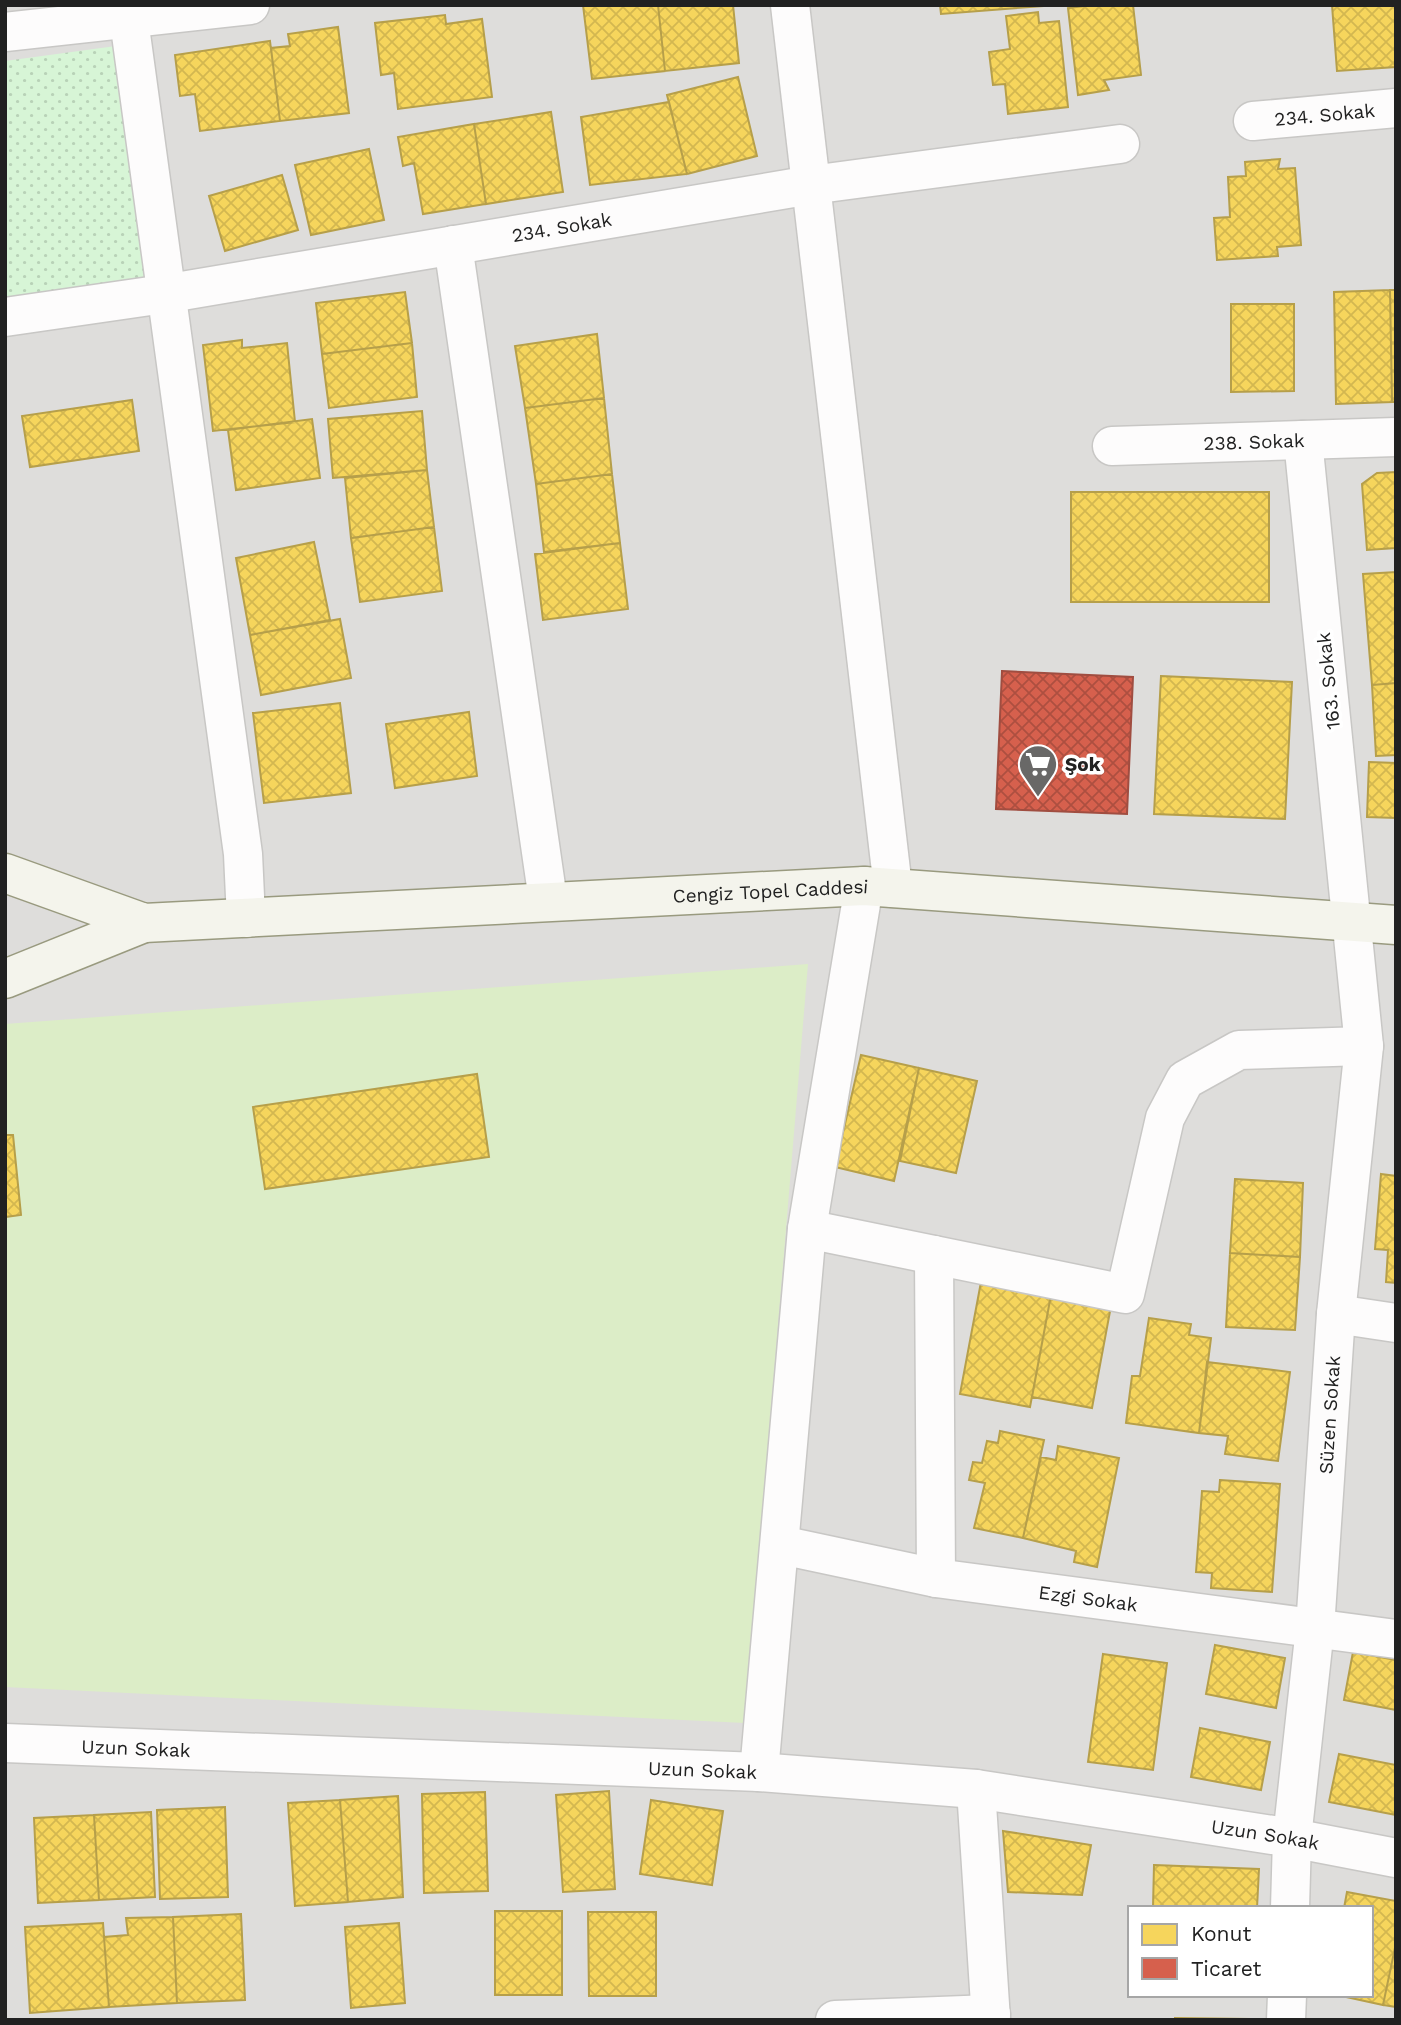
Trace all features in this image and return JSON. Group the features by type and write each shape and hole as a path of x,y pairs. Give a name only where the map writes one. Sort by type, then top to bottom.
{"main road":[{"path":"5,873 144,923"},
{"name":"Cengiz Topel Caddesi","path":"144,923 548,900 879,887 1396,925"},
{"path":"5,979 144,923"}],"street":[{"path":"5,32 127,13 250,5"},
{"path":"759,1772 807,1229 879,887 811,184 790,5"},
{"path":"127,13 243,854 246,918"},
{"name":"234. Sokak","path":"1253,121 1396,108"},
{"name":"234. Sokak","path":"5,317 164,294 811,184 1119,144"},
{"path":"453,246 548,900"},
{"name":"238. Sokak","path":"1112,446 1396,437"},
{"name":"163. Sokak","path":"1303,440 1354,922"},
{"name":"Süzen Sokak","path":"1290,1906 1292,1838 1315,1628 1336,1314 1364,1046 1354,922"},
{"path":"807,1229 1125,1294 1165,1118 1185,1080 1239,1050 1364,1046"},
{"path":"934,1255 936,1578"},
{"path":"1336,1314 1396,1322"},
{"name":"Ezgi Sokak","path":"781,1545 936,1578 1396,1639"},
{"name":"Uzun Sokak","path":"5,1743 759,1772 976,1789 1292,1838 1396,1858"},
{"path":"835,2020 991,2017 976,1789"},
{"path":"1286,2020 1287,1997"}],"shaded area":[{"path":"5,5 1396,5 1396,2020 5,2020"}],"green space":[{"path":"116,46 146,285 5,303 5,61"},
{"path":"808,964 745,1723 5,1687 5,1024"}],"building: Konut":[{"path":"583,5 658,5 665,71 592,79"},
{"path":"658,5 733,5 739,63 665,71"},
{"path":"940,5 1043,5 1043,6 941,14"},
{"path":"1133,5 1141,75 1104,80 1109,90 1078,95 1068,8"},
{"path":"1332,5 1396,5 1396,67 1337,71"},
{"path":"1038,12 1039,23 1059,21 1068,107 1008,114 1005,84 993,85 989,52 1010,49 1006,16"},
{"path":"445,15 446,24 482,19 492,97 398,109 394,73 381,75 375,23"},
{"path":"338,27 349,113 280,121 271,48 290,46 288,34"},
{"path":"270,41 280,121 200,131 195,94 180,96 175,55"},
{"path":"738,77 757,156 687,174 667,95"},
{"path":"669,102 687,174 590,185 581,117"},
{"path":"551,112 563,192 486,204 474,124"},
{"path":"474,124 486,204 423,214 414,163 403,166 398,137"},
{"path":"369,149 384,220 311,235 295,165"},
{"path":"1280,159 1278,169 1295,168 1301,245 1277,247 1278,256 1217,260 1214,218 1230,217 1228,177 1246,176 1245,162"},
{"path":"282,175 298,230 225,251 209,196"},
{"path":"1390,290 1392,402 1336,404 1334,292"},
{"path":"1390,290 1396,290 1396,402 1392,402"},
{"path":"405,292 412,343 322,354 316,303"},
{"path":"1231,304 1294,304 1294,391 1231,392"},
{"path":"597,334 604,398 525,408 515,346"},
{"path":"242,340 242,348 287,343 295,422 213,431 203,345"},
{"path":"412,343 417,397 329,408 322,354"},
{"path":"604,398 612,474 536,484 525,408"},
{"path":"132,400 139,451 30,467 22,416"},
{"path":"422,411 427,470 333,478 328,419"},
{"path":"312,419 320,478 236,490 228,430"},
{"path":"427,470 434,527 351,538 345,478"},
{"path":"1396,472 1396,548 1367,550 1362,484 1377,473"},
{"path":"612,474 620,543 544,552 536,484"},
{"path":"1071,492 1269,492 1269,602 1071,602"},
{"path":"434,527 442,591 360,602 351,538"},
{"path":"314,542 330,620 250,635 236,558"},
{"path":"620,543 628,609 543,620 535,554"},
{"path":"1396,572 1396,683 1372,685 1363,574"},
{"path":"340,619 351,678 261,695 250,635"},
{"path":"1161,676 1292,682 1285,819 1154,814"},
{"path":"1396,683 1396,755 1376,756 1372,685"},
{"path":"340,703 351,793 264,803 253,713"},
{"path":"469,712 477,776 395,788 386,724"},
{"path":"1369,762 1396,763 1396,818 1367,817"},
{"path":"861,1055 919,1068 894,1181 835,1167"},
{"path":"919,1068 977,1081 956,1173 900,1161"},
{"path":"477,1074 489,1157 265,1189 253,1107"},
{"path":"5,1135 13,1135 21,1215 5,1217"},
{"path":"1381,1174 1396,1176 1396,1283 1386,1282 1388,1250 1375,1249"},
{"path":"1235,1179 1303,1183 1300,1257 1230,1253"},
{"path":"1230,1253 1300,1257 1295,1330 1226,1327"},
{"path":"981,1282 1051,1295 1030,1407 960,1394"},
{"path":"1051,1295 1111,1306 1092,1408 1032,1397"},
{"path":"1149,1318 1191,1324 1189,1335 1211,1338 1199,1433 1126,1423 1132,1376 1140,1376"},
{"path":"1207,1362 1290,1372 1278,1461 1225,1454 1228,1436 1199,1433"},
{"path":"1000,1431 1044,1440 1023,1538 974,1528 985,1483 969,1480 973,1462 982,1463 987,1441 998,1443"},
{"path":"1058,1446 1119,1458 1097,1567 1074,1562 1076,1551 1023,1538 1041,1457 1056,1460"},
{"path":"1220,1480 1280,1484 1272,1592 1211,1588 1212,1573 1196,1572 1202,1491 1219,1492"},
{"path":"1215,1645 1285,1658 1276,1708 1206,1694"},
{"path":"1353,1652 1396,1660 1396,1710 1344,1700"},
{"path":"1103,1654 1167,1663 1153,1770 1088,1762"},
{"path":"1200,1728 1270,1742 1261,1790 1191,1777"},
{"path":"1339,1754 1396,1765 1396,1815 1329,1802"},
{"path":"609,1791 615,1889 563,1892 556,1795"},
{"path":"485,1792 488,1891 424,1893 422,1794"},
{"path":"398,1796 403,1897 348,1902 340,1800"},
{"path":"340,1800 348,1902 295,1906 288,1803"},
{"path":"651,1800 723,1811 712,1885 640,1874"},
{"path":"225,1807 228,1897 160,1899 157,1810"},
{"path":"151,1812 155,1897 99,1900 94,1815"},
{"path":"94,1815 99,1900 38,1903 34,1818"},
{"path":"1003,1831 1091,1845 1082,1895 1008,1892"},
{"path":"1154,1865 1259,1869 1257,1906 1153,1906"},
{"path":"1347,1892 1396,1901 1396,1943 1383,2005 1346,1997 1373,1997 1373,1906 1344,1906"},
{"path":"495,1911 562,1911 562,1995 495,1995"},
{"path":"588,1912 656,1912 656,1996 589,1996"},
{"path":"241,1914 245,2000 177,2003 173,1917"},
{"path":"173,1917 177,2003 109,2007 104,1937 128,1935 126,1918"},
{"path":"103,1923 109,2007 30,2013 25,1927"},
{"path":"399,1923 405,2003 351,2008 345,1927"},
{"path":"1396,1943 1396,2007 1383,2005"},
{"path":"1250,2019 1250,2020 1175,2020"}],"building: Ticaret":[{"path":"1002,671 1133,677 1127,814 996,809"}],"place":[{"name":"Şok","path":"1038,798"}]}
